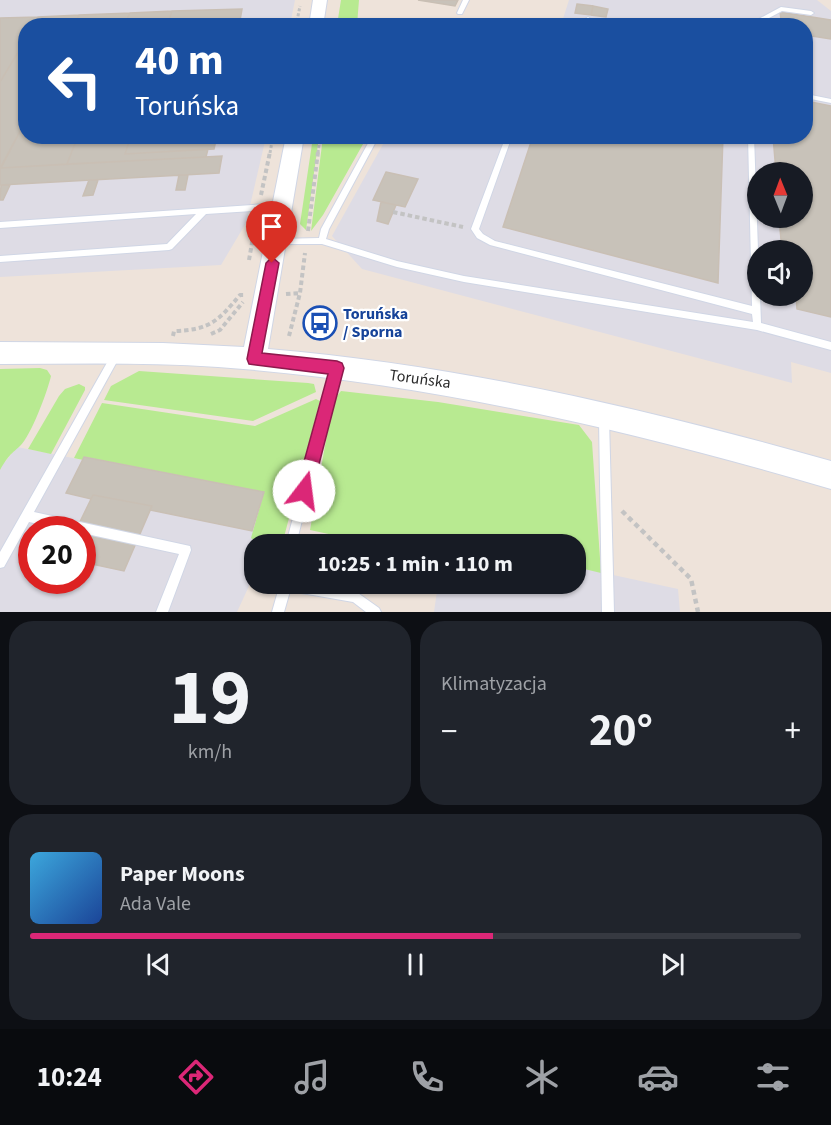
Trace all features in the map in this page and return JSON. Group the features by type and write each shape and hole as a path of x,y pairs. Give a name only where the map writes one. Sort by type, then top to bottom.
{"street":[{"path":"317,18 320,0"},
{"path":"254,359 295,144"},
{"name":"Toruńska","path":"0,353 167,353 254,359 465,386 671,430 831,475"}],"lane":[{"path":"460,13 466,0"},
{"path":"765,18 782,9 811,13"},
{"path":"813,97 831,101"},
{"path":"322,241 325,229 372,144"},
{"path":"506,144 475,229 480,236 493,243 756,311"},
{"path":"751,144 757,327"},
{"path":"0,225 283,206"},
{"path":"0,259 169,247 203,212"},
{"path":"276,242 322,241 397,264 464,279 757,327 831,346"},
{"path":"27,516 118,352"},
{"path":"294,534 337,368"},
{"path":"604,415 608,612"},
{"path":"96,531 186,550 162,612"},
{"path":"0,563 18,532"},
{"path":"278,612 283,594"},
{"path":"339,594 355,597 375,612"}],"path":[{"path":"298,18 301,0"},
{"path":"289,336 300,293 319,144"},
{"path":"393,212 475,229"},
{"path":"167,353 174,331 204,330 220,319 240,295 300,293"},
{"path":"606,495 691,579 698,612"}],"shaded area":[{"path":"0,0 295,0 291,18 18,18 18,144 264,144 246,223 221,265 0,277"},
{"path":"569,0 817,0 831,11 831,373 791,362 792,383 362,269 332,236 383,144 813,144 813,18 563,18"},
{"path":"17,447 83,460 84,457 264,492 267,534 244,534 245,594 237,612 0,612 0,462 5,462"},
{"path":"586,569 678,589 680,612 434,612 437,594 586,594"}],"green space":[{"path":"341,0 359,0 358,18 338,18"},
{"path":"312,144 318,144 306,230 300,224"},
{"path":"322,144 363,144 323,215 311,231"},
{"path":"40,368 47,370 51,376 43,402 24,441 9,456 0,470 0,369"},
{"path":"139,371 308,383 314,384 316,392 253,421 104,400 111,386"},
{"path":"79,384 85,387 85,390 51,454 28,449 59,396 65,389"},
{"path":"341,391 438,402 579,425 592,442 601,573 586,569 586,534 329,534 310,530 333,401"},
{"path":"316,399 320,401 285,534 252,534 264,492 85,457 83,460 74,458 102,403 255,426"}],"building":[{"path":"418,0 458,0 455,6"},
{"path":"577,4 593,6 591,15 575,13"},
{"path":"593,6 608,9 606,17 591,15"},
{"path":"242,9 240,18 170,18 172,11"},
{"path":"172,11 170,18 128,18 130,13"},
{"path":"780,12 831,20 831,39 813,36 813,18 781,18"},
{"path":"130,13 128,18 78,18 79,15"},
{"path":"79,15 78,18 38,17"},
{"path":"38,17 18,18 18,52 0,82 0,18"},
{"path":"18,52 18,135 0,168 0,82"},
{"path":"813,102 831,106 831,317 797,309 797,306 813,306 813,240 781,240 780,228 813,228 813,162 775,162 774,144 813,144"},
{"path":"18,135 18,144 75,144 67,164 1,168"},
{"path":"75,144 128,144 125,154 208,149 206,157 67,164"},
{"path":"128,144 215,144 214,149 125,154"},
{"path":"530,144 723,144 718,283 503,227"},
{"path":"222,156 219,173 0,185 0,168"},
{"path":"386,172 418,179 405,207 373,200"},
{"path":"179,175 188,175 185,190 176,190"},
{"path":"89,180 98,180 93,195 83,196"},
{"path":"1,185 10,185 3,200 0,200"},
{"path":"381,202 396,205 388,224 377,221"},
{"path":"84,457 264,492 252,531 150,510 152,506 93,495 91,499 66,493"},
{"path":"93,495 152,506 124,571 96,565 96,516 83,516"}],"place":[{"name":"Toruńska / Sporna","path":"320,323"}],"route":[{"path":"272,263 254,359 337,368 304,491"}]}
